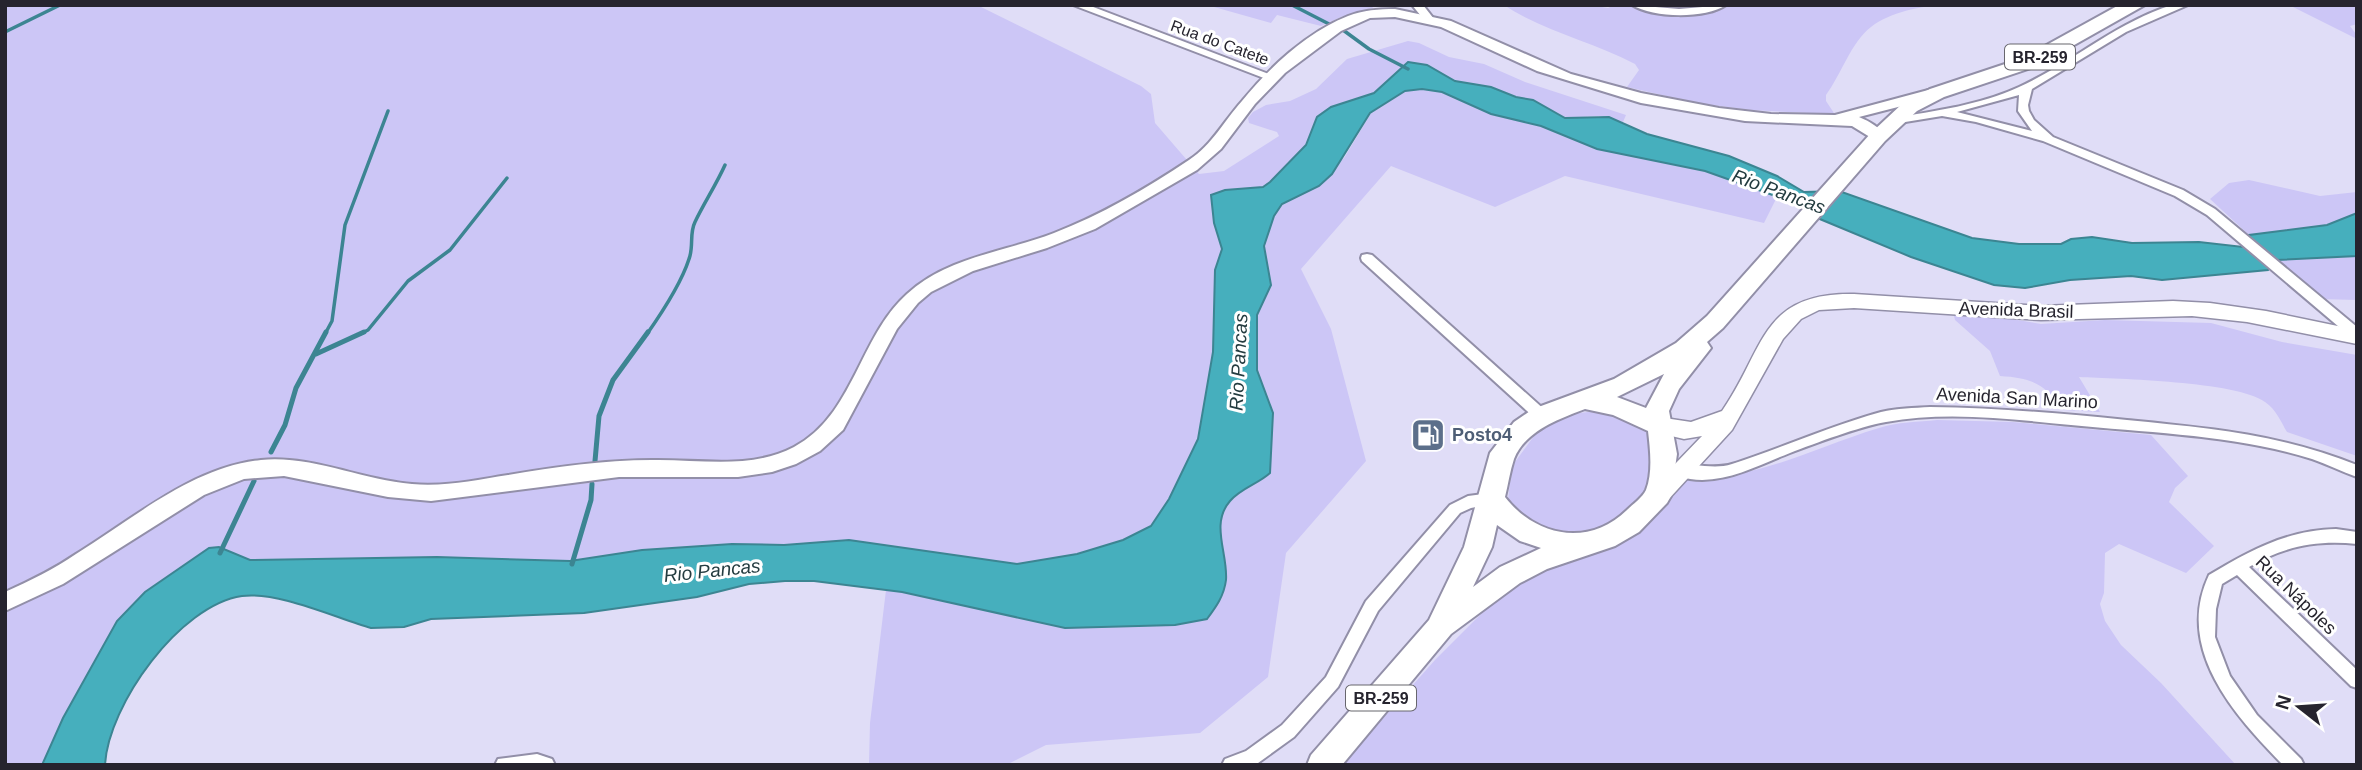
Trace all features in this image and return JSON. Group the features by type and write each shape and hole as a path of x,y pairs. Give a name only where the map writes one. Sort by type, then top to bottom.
{"highway":[{"name":"BR-259","path":"1322,765 1439,629 1510,575 1537,561 1581,547 1630,524 1658,496 1664,454 1657,411 1665,393 1715,322 1893,121 1910,107 1937,93 2030,62 2111,15 2136,5"},
{"name":"BR-259","path":"1439,629 1478,547 1503,453 1523,429 1542,416 1623,385 1661,365 1715,322"},
{"path":"1580,400 1613,404 1658,425"},
{"path":"1491,499 1513,524 1529,534 1581,547"}],"main road":[{"name":"Avenida Brasil","path":"1658,496 1683,472 1731,414 1776,334 1792,315 1812,304 1833,301 2014,312 2180,308 2212,310 2357,336"},
{"path":"1658,425 1692,431 1704,429 1731,414"}],"street":[{"name":"Rua do Catete","path":"1078,5 1273,78"},
{"path":"1637,5 1653,10 1680,12 1706,10 1721,5"},
{"path":"1893,121 1942,113 2027,88 2124,27 2183,5"},
{"path":"5,601 60,576 159,512 209,485 244,471 277,468 321,473 412,493 463,490 641,467 719,471 771,464 805,450 835,427 887,330 924,288 961,268 1039,245 1119,211 1204,157 1227,134 1240,113 1273,78 1323,36 1346,20 1370,14 1423,12 1522,62 1568,78 1694,108 1744,116 1861,123 1878,137"},
{"path":"2027,88 2021,102 2023,113 2033,127 2049,140"},
{"path":"1824,120 1937,93"},
{"path":"1942,113 1986,121 2049,140 2179,193 2211,212 2357,336"},
{"path":"1367,258 1542,416"},
{"name":"Avenida San Marino","path":"1683,472 1714,474 1732,470 1852,426 1884,417 1930,412 2004,413 2228,435 2314,454 2357,471"},
{"path":"1231,765 1252,757 1288,731 1332,682 1372,606 1455,509 1468,502 1491,499"},
{"path":"2295,765 2251,721 2224,680 2207,637 2208,609 2215,580 2294,538 2335,534 2357,538"},
{"name":"Rua Nápoles","path":"2238,566 2357,681"},
{"path":"504,765 537,762 545,765"}],"shaded area":[{"path":"5,5 977,5 1141,86 1151,94 1155,123 1199,174 1224,171 1279,136 1277,132 1249,123 1248,118 1253,112 1266,105 1290,101 1316,89 1347,59 1408,41 1419,43 1449,57 1484,64 1525,82 1626,115 1623,122 1599,116 1566,118 1533,100 1516,97 1491,87 1455,81 1427,65 1408,62 1374,93 1354,102 1340,104 1317,117 1306,145 1263,187 1226,190 1212,195 1214,223 1222,249 1215,271 1213,352 1198,439 1169,499 1151,526 1123,540 1077,554 1017,564 849,540 642,550 570,561 437,557 250,560 219,547 209,548 145,592 117,621 42,765 5,765"},
{"path":"1207,5 1371,5 1373,8 1321,26 1277,15 1271,23"},
{"path":"1504,5 1590,5 1608,8 1614,5 1642,5 1678,10 1713,5 1944,5 1916,8 1896,14 1864,33 1826,95 1826,101 1834,113 1828,114 1750,110 1697,103 1627,87 1639,70 1635,64 1536,22"},
{"path":"2289,5 2357,5 2357,24 2350,26 2356,34 2355,38"},
{"path":"1422,89 1460,98 1480,110 1541,126 1597,149 1705,171 1777,197 1764,223 1565,176 1495,207 1391,166 1301,269 1331,329 1366,461 1286,553 1268,677 1200,733 1046,745 1006,765 869,765 870,723 886,590 1125,625 1175,625 1223,545 1220,523 1227,506 1241,492 1260,481 1273,413 1257,370 1257,315 1271,285 1264,246 1274,216 1282,204 1344,158 1371,113 1405,91"},
{"path":"2249,180 2320,196 2357,192 2357,213 2327,225 2249,235 2210,199 2229,183"},
{"path":"2357,256 2357,300 2319,299 2276,260"},
{"path":"1975,313 2041,324 2105,320 2211,323 2282,342 2357,355 2357,456 2287,432 2272,408 2250,395 2204,385 2079,377 2100,412 2064,410 2037,384 2021,378 2000,376 1990,351 1955,320 1954,316"},
{"path":"1606,410 1636,416 1653,437 1654,469 1640,500 1606,528 1569,541 1529,530 1508,499 1512,466 1534,436 1561,415"},
{"path":"1937,420 2013,422 2151,435 2188,476 2175,488 2169,502 2214,546 2186,573 2119,544 2105,553 2104,593 2100,604 2105,621 2121,645 2161,683 2236,765 1342,765 1435,660 1513,582 1589,547 1678,477 1732,475 1781,463 1886,426"}],"water":[{"name":"Rio Pancas","path":"1408,62 1427,65 1455,81 1491,87 1516,97 1533,100 1565,118 1609,117 1647,134 1729,156 1777,176 1804,192 1839,191 1972,238 2019,244 2061,244 2071,239 2092,237 2132,243 2199,242 2243,247 2249,235 2327,225 2357,213 2357,256 2276,260 2268,270 2162,280 2131,276 2070,280 2025,288 1994,285 1911,257 1815,217 1795,203 1705,171 1597,149 1541,126 1491,114 1442,92 1422,89 1405,91 1370,113 1332,174 1319,186 1282,204 1274,216 1264,246 1271,285 1257,315 1257,370 1273,413 1270,473 1234,497 1224,510 1220,529 1226,580 1221,596 1207,619 1175,625 1065,628 902,592 814,581 785,581 749,584 697,597 584,613 431,619 404,627 371,628 289,601 272,597 242,596 218,603 195,618 151,661 119,715 109,741 105,765 42,765 63,718 117,621 145,592 209,548 219,547 250,560 437,557 570,561 642,550 849,540 1017,564 1077,554 1123,540 1151,526 1169,499 1198,439 1213,352 1215,270 1222,249 1214,223 1211,195 1225,190 1263,187 1306,145 1317,117 1331,107 1374,93"}],"waterway":[{"path":"5,32 60,5"},
{"path":"1292,5 1331,25"},
{"path":"1343,30 1369,49 1408,69"},
{"path":"325,334 332,321 345,225 388,111"},
{"path":"647,334 686,268 693,227 725,165"},
{"path":"364,332 408,281 450,250 507,178"},
{"path":"271,452 285,425 296,388 326,332"},
{"path":"316,354 364,332"},
{"path":"360,334 364,332"},
{"path":"595,461 599,416 613,380 648,332"},
{"path":"220,553 254,481"},
{"path":"572,564 591,500 592,484"}],"place":[{"name":"Posto4","path":"1428,435"}]}
